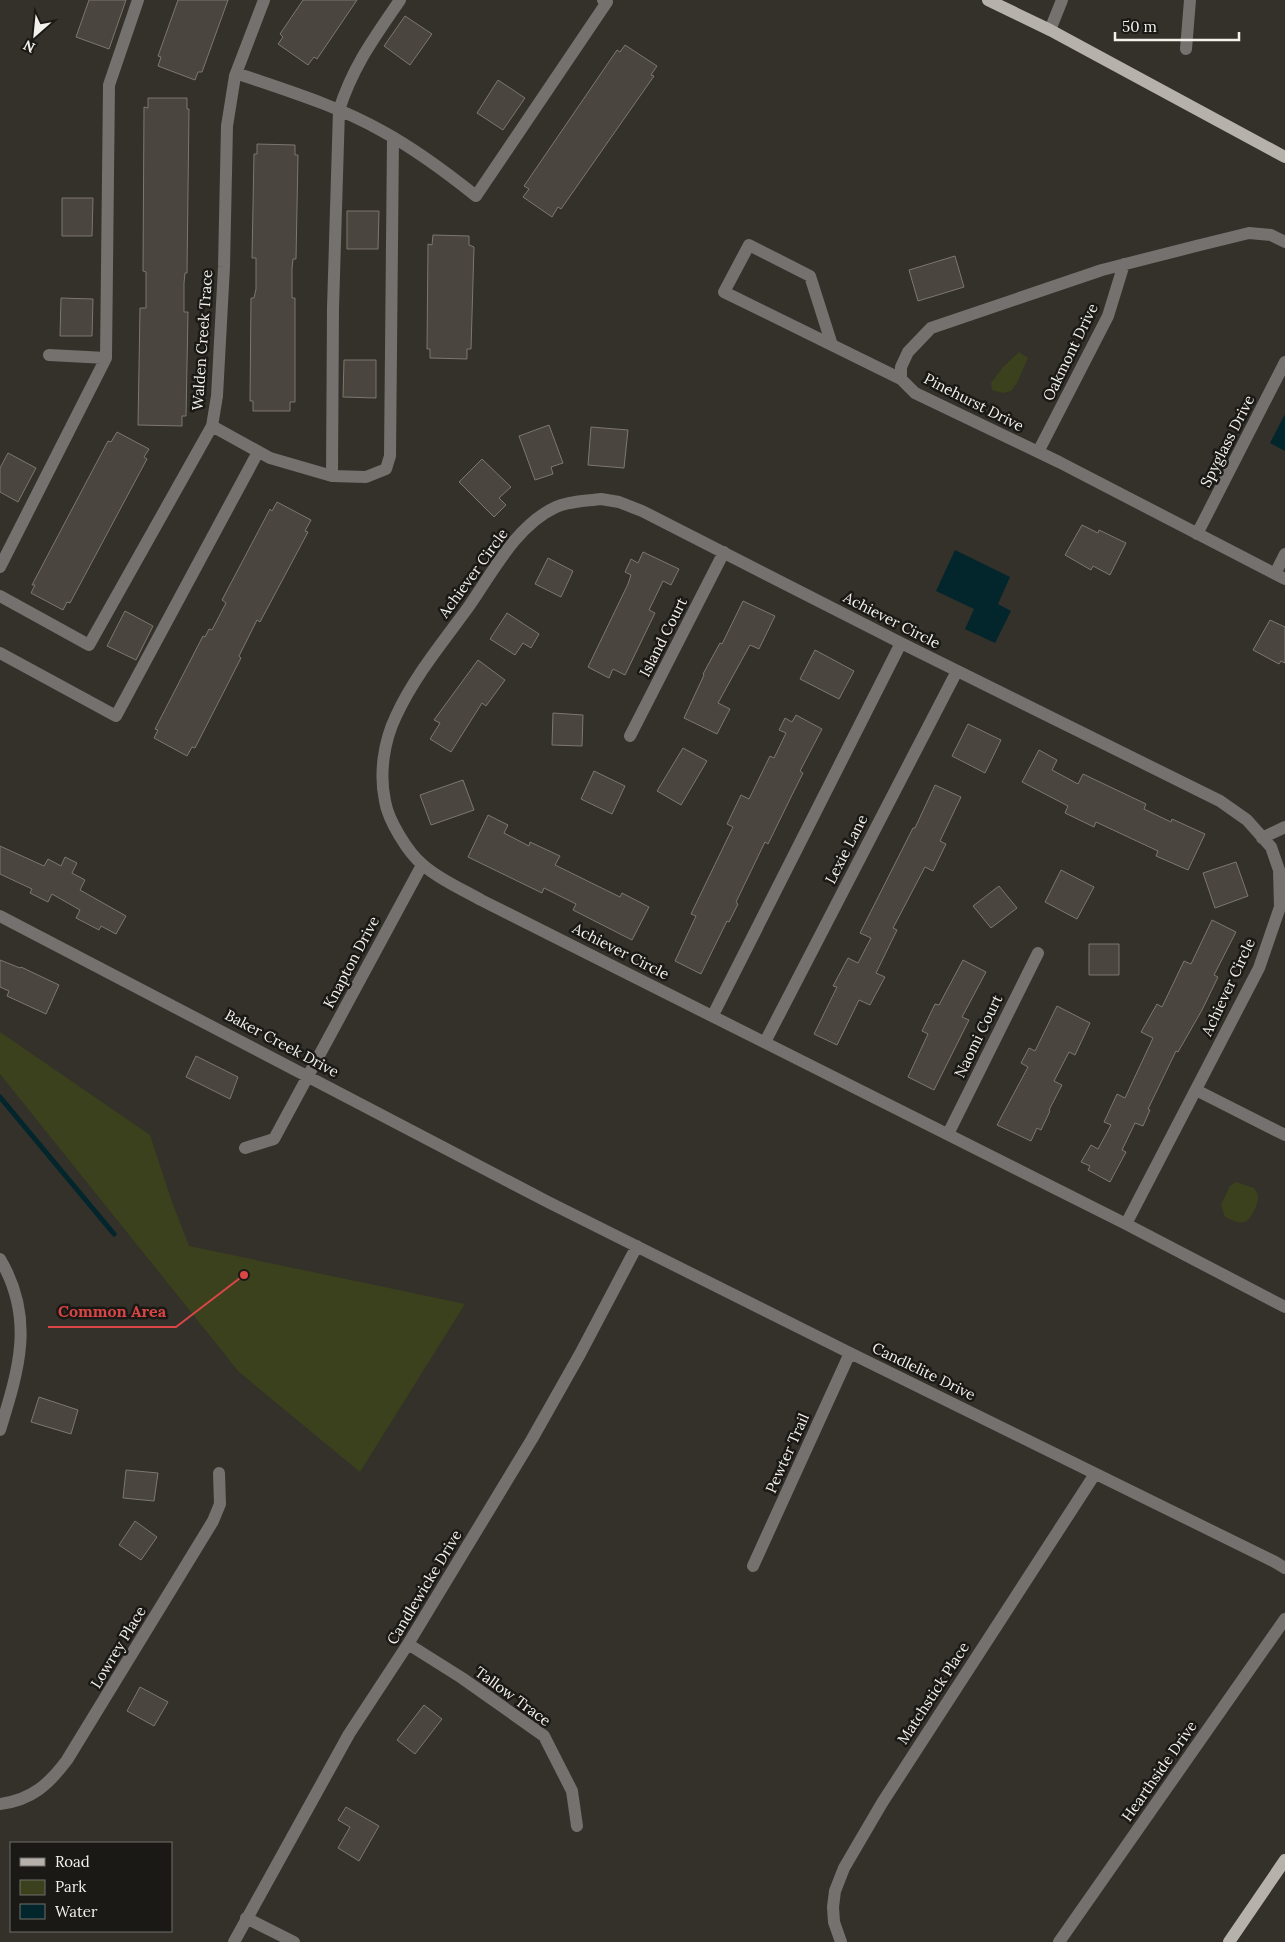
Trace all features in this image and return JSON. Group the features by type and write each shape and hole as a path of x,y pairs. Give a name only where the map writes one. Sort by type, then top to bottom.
{"main road":[{"path":"988,0 1050,30 1285,157"},
{"path":"1229,1942 1285,1860"}],"street":[{"path":"0,566 106,358 109,86 138,0"},
{"name":"Walden Creek Trace","path":"0,596 89,645 212,426 217,396 224,277 227,126 236,73 264,0"},
{"path":"332,476 333,308 339,110 348,83 366,49 400,0"},
{"path":"236,73 339,110 393,138 432,163 476,196 607,2 604,0"},
{"path":"1050,30 1062,0"},
{"path":"1186,49 1190,0"},
{"path":"212,426 270,458 332,476 366,476 386,469 390,456 393,138"},
{"name":"Pinehurst Drive","path":"1280,577 1038,452 916,393 901,379 901,367 908,352 931,328 1102,270 1248,233 1271,235 1285,242"},
{"path":"832,345 810,276 750,245 724,292 901,379"},
{"name":"Oakmont Drive","path":"1038,452 1108,316 1124,264"},
{"path":"49,355 106,358"},
{"name":"Spyglass Drive","path":"1197,534 1285,362"},
{"path":"0,653 116,716 258,452"},
{"name":"Achiever Circle","path":"1126,1224 1259,968 1280,907 1282,882 1279,870 1270,847 1247,820 1220,801 901,643 642,511 618,502 600,499 580,501 556,507 530,525 506,551 417,677 396,716 387,738 383,767 385,802 395,827 422,865 482,900 1126,1224 1285,1307"},
{"name":"Island Court","path":"630,736 724,552"},
{"path":"1280,577 1285,554"},
{"path":"713,1015 901,643"},
{"name":"Lexie Lane","path":"765,1042 957,671"},
{"path":"1262,838 1285,827"},
{"name":"Knapton Drive","path":"245,1148 274,1139 422,865"},
{"name":"Baker Creek Drive","path":"0,916 308,1075 548,1202"},
{"name":"Naomi Court","path":"948,1134 1038,953"},
{"path":"1196,1090 1285,1135"},
{"name":"Candlelite Drive","path":"548,1202 1285,1568"},
{"name":"Candlewicke Drive","path":"234,1942 349,1734 408,1644 551,1405 585,1346 637,1246"},
{"path":"0,1259 10,1276 16,1299 21,1324 21,1348 13,1389 0,1430"},
{"name":"Pewter Trail","path":"753,1566 850,1353"},
{"name":"Lowrey Place","path":"0,1804 28,1798 52,1780 68,1760 213,1521 220,1504 219,1473"},
{"name":"Matchstick Place","path":"841,1942 834,1922 833,1906 835,1891 844,1868 882,1803 1095,1474"},
{"name":"Hearthside Drive","path":"1059,1942 1285,1619"},
{"name":"Tallow Trace","path":"408,1644 462,1678 544,1736 572,1790 577,1826"},
{"path":"246,1918 294,1942"}],"green space":[{"path":"1019,352 1028,358 1017,383 1011,391 1003,393 992,390 991,383 1003,367"},
{"path":"0,1032 150,1135 189,1246 465,1304 360,1472 239,1372 0,1074"},
{"path":"1236,1182 1254,1188 1258,1196 1256,1207 1247,1221 1236,1222 1225,1217 1221,1205 1230,1186"}],"water":[{"path":"1285,414 1285,451 1270,443"},
{"path":"955,550 1010,577 998,604 1011,611 995,643 965,629 974,609 936,591"}],"building":[{"path":"89,0 126,0 109,49 76,37"},
{"path":"178,0 228,0 202,72 198,72 195,80 158,66 161,57 158,56"},
{"path":"303,0 357,0 317,59 314,57 308,65 278,44 283,37 280,34"},
{"path":"405,16 432,34 410,65 384,46"},
{"path":"625,45 657,66 651,75 654,76 561,209 558,207 552,217 523,197 529,189 524,186 617,50 620,52"},
{"path":"498,80 525,98 503,130 477,113"},
{"path":"148,98 187,98 187,109 189,109 187,273 185,273 184,283 184,312 188,312 186,416 182,416 182,426 138,425 140,308 146,308 146,272 143,271 144,107 148,108"},
{"path":"257,144 295,145 295,155 298,155 296,259 293,259 292,269 292,298 295,298 295,402 290,402 290,411 253,411 253,401 250,401 251,298 254,298 256,289 256,258 252,258 254,154 257,154"},
{"path":"62,198 93,198 92,236 62,236"},
{"path":"347,211 379,211 378,249 347,249"},
{"path":"433,235 469,236 469,245 474,247 471,349 467,349 467,359 430,358 430,349 427,349 428,244 432,245"},
{"path":"955,256 964,287 918,301 909,270"},
{"path":"61,298 93,299 92,336 60,336"},
{"path":"344,360 376,360 376,398 343,397"},
{"path":"549,425 563,463 551,467 553,474 535,480 519,436"},
{"path":"591,427 628,430 624,468 588,465"},
{"path":"117,432 149,449 144,457 147,459 70,603 67,602 63,610 31,593 35,585 32,585 108,441 111,442"},
{"path":"8,453 36,468 18,502 0,492 0,468"},
{"path":"482,459 511,487 499,498 506,505 494,517 459,482"},
{"path":"277,502 311,520 305,531 308,532 260,622 257,620 239,656 241,658 195,748 192,747 187,756 154,738 158,730 155,729 203,636 205,637 209,629 212,630 226,603 222,600 270,509 272,511"},
{"path":"1082,525 1098,533 1099,530 1126,543 1110,575 1093,566 1091,570 1065,555"},
{"path":"643,552 679,569 671,585 663,581 649,610 655,613 625,675 613,669 609,678 588,667 628,584 631,575 625,572 631,559 638,563"},
{"path":"548,558 573,571 561,597 535,584"},
{"path":"743,601 775,616 759,649 750,645 718,703 730,709 717,734 684,718 703,674 720,643 722,644"},
{"path":"125,611 153,626 136,660 107,646"},
{"path":"507,613 539,634 531,648 523,643 515,655 490,639"},
{"path":"1270,620 1285,627 1285,663 1281,661 1279,664 1253,650"},
{"path":"815,650 854,671 839,699 800,679"},
{"path":"478,660 505,680 486,706 482,703 451,752 430,739 440,723 434,720"},
{"path":"553,713 583,715 582,746 552,745"},
{"path":"796,715 822,729 800,771 803,773 768,844 765,842 736,902 738,904 729,922 727,921 701,974 675,961 696,916 691,914 733,827 727,824 741,795 749,799 770,756 774,758 786,733 779,730 785,718 792,722"},
{"path":"968,724 1001,740 985,773 952,756"},
{"path":"683,748 707,761 681,805 657,791"},
{"path":"1039,750 1057,760 1052,770 1078,784 1083,774 1146,804 1144,809 1171,822 1172,819 1205,834 1188,870 1156,856 1158,851 1096,822 1094,827 1065,813 1068,806 1022,782"},
{"path":"594,771 625,786 612,814 581,799"},
{"path":"463,780 474,810 431,825 420,795"},
{"path":"935,785 961,797 940,841 946,844 933,871 925,867 893,928 897,930 876,973 885,977 870,1005 859,1000 837,1045 814,1034 837,987 833,986 848,958 858,963 871,938 860,933 913,828 915,828"},
{"path":"488,815 508,825 504,833 529,846 530,842 560,856 555,865 620,897 622,893 649,907 632,940 573,910 576,904 544,888 542,893 468,857"},
{"path":"0,846 44,866 48,859 61,866 65,857 77,863 72,873 85,880 80,890 126,916 116,934 101,926 99,930 76,918 80,910 52,894 48,902 30,893 32,889 0,874"},
{"path":"1236,862 1248,896 1215,908 1203,873"},
{"path":"1061,870 1094,887 1077,919 1045,902"},
{"path":"999,886 1017,908 991,928 973,906"},
{"path":"1212,920 1236,932 1214,975 1218,977 1202,1010 1178,1052 1176,1051 1148,1109 1150,1110 1143,1126 1135,1123 1122,1150 1126,1152 1110,1182 1088,1170 1090,1166 1081,1162 1091,1145 1098,1149 1111,1125 1104,1122 1117,1094 1125,1098 1153,1038 1141,1032 1157,1004 1162,1007 1184,961 1191,964"},
{"path":"1089,944 1119,944 1119,975 1089,975"},
{"path":"0,960 21,967 59,985 46,1014 7,996 9,991 0,987"},
{"path":"963,960 986,972 962,1017 969,1020 934,1090 908,1077 928,1034 922,1031 935,1004 939,1005"},
{"path":"1057,1006 1090,1023 1075,1055 1069,1052 1054,1081 1062,1085 1041,1130 1037,1128 1031,1141 997,1125 1028,1067 1021,1063 1029,1048 1035,1051"},
{"path":"196,1056 238,1077 230,1099 186,1077"},
{"path":"39,1397 78,1410 71,1434 31,1422"},
{"path":"126,1470 158,1473 154,1501 123,1498"},
{"path":"135,1521 157,1537 141,1560 119,1545"},
{"path":"140,1687 168,1702 154,1726 127,1711"},
{"path":"424,1705 442,1719 415,1754 397,1740"},
{"path":"346,1807 379,1826 359,1861 338,1848 350,1827 338,1820"}],"waterway":[{"path":"0,1097 114,1234"}],"place":[{"name":"Common Area","path":"244,1275"}]}
